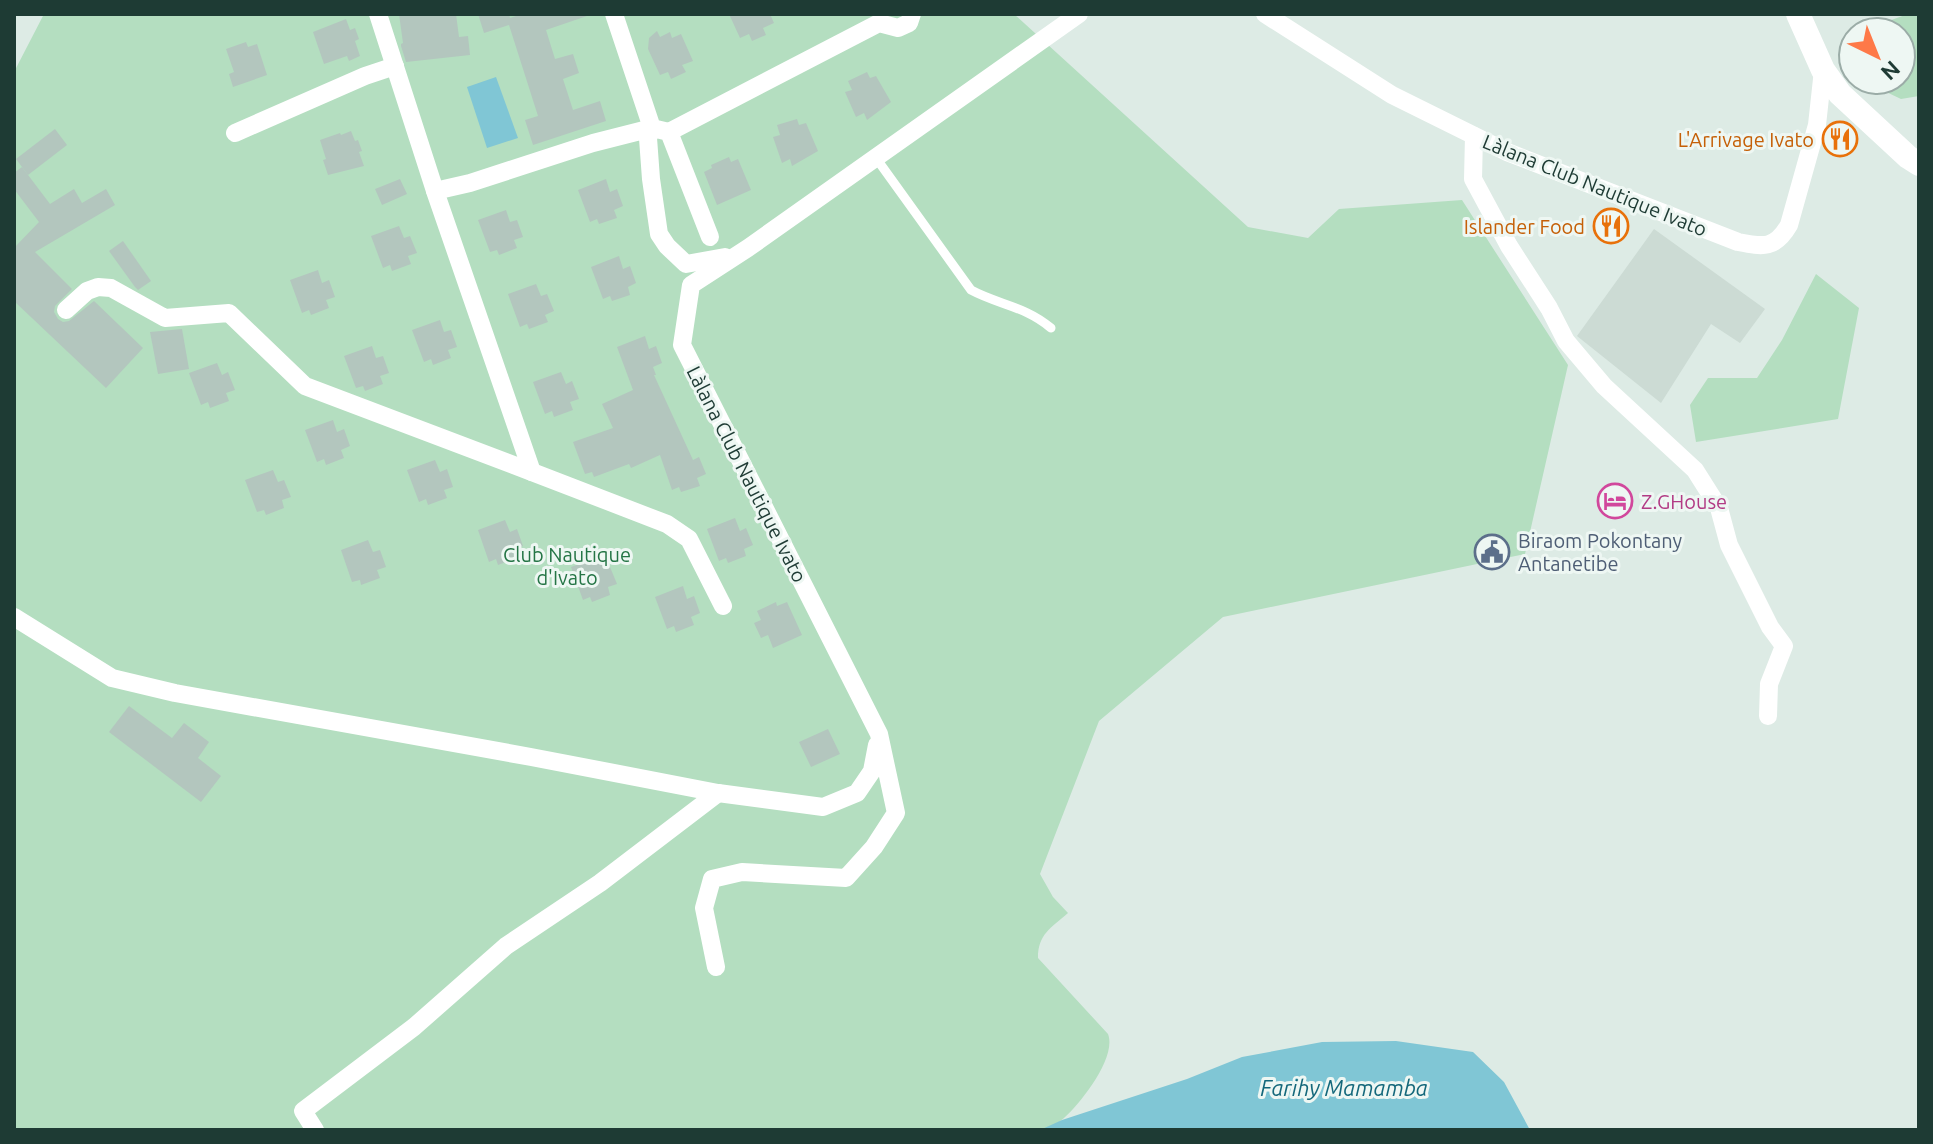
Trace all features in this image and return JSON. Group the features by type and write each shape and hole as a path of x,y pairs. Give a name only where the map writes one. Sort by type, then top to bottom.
{"main road":[{"path":"1798,14 1823,70 1840,94 1919,164"}],"street":[{"path":"378,14 532,472"},
{"path":"614,14 660,130 710,237"},
{"path":"742,252 712,261 686,264 667,246 659,234 648,138 880,18 898,28 909,23 912,14"},
{"name":"Làlana Club Nautique Ivato","path":"716,967 704,908 712,879 742,872 846,878 874,847 896,813 879,734 682,345 691,285 1079,14"},
{"name":"Làlana Club Nautique Ivato","path":"1265,14 1392,95 1507,152 1738,242 1754,245 1770,245 1781,239 1789,225 1817,125 1823,70"},
{"path":"235,133 395,66"},
{"path":"435,191 470,183 593,143 660,130"},
{"path":"1474,136 1473,179 1566,341 1604,386 1695,470 1719,508 1729,545 1770,627 1784,646 1769,684 1768,716"},
{"path":"66,310 87,291 98,287 111,288 165,318 229,313 305,386 667,524 689,539 723,606"},
{"path":"14,617 112,678 236,704 718,793 823,807 857,793 872,771 879,734"},
{"path":"315,1130 303,1111 414,1027 506,946 600,883 718,793"}],"lane":[{"path":"876,158 971,290 1037,316 1051,328"}],"shaded area":[{"path":"1654,229 1765,309 1740,343 1711,324 1661,403 1577,336"}],"green space":[{"name":"Club Nautique d'Ivato","path":"44,14 1014,14 1248,227 1308,238 1339,209 1462,200 1568,365 1525,554 1223,617 1099,721 1040,874 1053,897 1068,913 1043,937 1038,958 1108,1034 1109,1044 1103,1067 1088,1091 1064,1118 1040,1130 14,1130 14,72"},
{"path":"1919,14 1919,96 1901,99 1895,96 1917,96 1917,16 1902,16"},
{"path":"1816,274 1859,308 1838,419 1696,442 1690,405 1708,378 1757,378 1782,340"}],"water":[{"path":"496,77 518,138 487,148 467,87"},
{"name":"Farihy Mamamba","path":"1396,1041 1473,1052 1504,1082 1530,1130 1040,1130 1242,1057 1322,1042"}],"building":[{"path":"399,14 456,14 459,37 468,36 470,55 406,62 401,46"},
{"path":"478,14 509,14 510,18 522,14 587,14 546,30 555,59 573,54 579,73 563,79 573,110 600,101 606,121 533,145 525,120 538,116 509,25 484,33"},
{"path":"729,14 770,14 774,23 763,28 766,35 752,41 749,34 740,38"},
{"path":"346,19 350,30 355,28 360,56 349,61 347,56 324,64 313,32"},
{"path":"657,31 660,37 670,32 672,38 681,34 693,61 682,65 686,72 671,79 668,72 660,75 648,49 649,38"},
{"path":"246,42 248,47 257,44 267,75 233,87 229,74 234,72 226,49"},
{"path":"867,72 870,78 876,76 891,102 867,120 864,113 856,117 845,92 852,90 848,81"},
{"path":"797,119 799,125 806,123 818,151 792,166 790,159 782,163 773,137 780,135 777,125"},
{"path":"55,129 67,145 28,175 16,159"},
{"path":"351,131 355,141 358,140 364,166 328,175 320,140"},
{"path":"729,157 731,162 738,159 751,190 717,205 704,172 712,168 711,165"},
{"path":"22,167 50,204 74,189 82,203 106,189 115,205 35,252 72,289 55,306 58,319 69,321 94,301 143,348 106,388 14,301 14,248 39,222 14,189 14,173"},
{"path":"400,179 407,194 382,205 375,189"},
{"path":"606,179 610,192 617,189 623,206 614,210 617,218 599,224 597,219 590,222 578,190"},
{"path":"506,210 510,222 517,220 523,237 514,240 517,248 499,255 497,250 490,252 478,220"},
{"path":"399,226 404,238 410,236 417,253 408,256 411,264 392,271 390,265 383,268 371,236"},
{"path":"123,241 151,281 138,290 109,251"},
{"path":"619,256 623,269 630,266 636,283 628,287 630,295 612,301 610,296 603,299 591,267"},
{"path":"318,270 322,283 329,280 335,297 326,300 329,308 311,315 309,310 302,313 290,280"},
{"path":"536,284 541,296 547,294 554,311 545,315 548,322 529,329 527,324 520,327 508,294"},
{"path":"440,320 444,332 451,330 457,347 448,350 451,358 433,365 431,359 424,362 412,330"},
{"path":"182,329 189,369 158,374 150,332"},
{"path":"645,336 649,349 656,346 662,363 653,367 654,375 693,460 699,457 706,474 697,478 700,486 681,492 679,487 672,490 660,455 631,468 629,464 594,477 592,472 585,474 573,442 613,428 602,404 633,390 617,347"},
{"path":"372,346 376,358 383,356 389,373 380,376 383,384 365,391 363,386 356,388 344,356"},
{"path":"217,363 222,375 228,372 235,390 226,393 229,401 210,408 208,402 201,405 189,373"},
{"path":"561,372 566,384 572,381 579,399 570,402 573,410 554,417 552,411 545,414 533,382"},
{"path":"333,420 337,432 344,429 350,446 341,450 344,458 326,465 324,459 317,462 305,430"},
{"path":"435,460 440,472 447,469 453,487 444,490 447,498 428,505 426,499 419,502 407,470"},
{"path":"273,470 278,482 284,480 291,497 282,500 284,508 266,515 264,510 257,512 245,480"},
{"path":"735,518 740,531 746,528 753,545 744,549 746,556 728,563 726,558 719,561 707,529"},
{"path":"505,520 510,532 517,529 523,546 514,550 517,558 498,565 496,559 489,562 478,530"},
{"path":"368,540 373,552 380,550 386,567 377,570 380,578 361,585 360,580 352,582 341,550"},
{"path":"599,557 604,569 610,567 617,584 608,587 610,595 592,602 590,597 583,600 571,567"},
{"path":"683,586 687,599 694,596 700,613 691,617 694,625 676,632 674,626 667,629 655,597"},
{"path":"776,602 777,606 787,602 802,635 773,648 768,635 761,638 754,623 761,620 757,611"},
{"path":"129,706 172,738 184,723 209,742 198,758 221,776 201,802 109,732"},
{"path":"828,729 840,754 811,767 799,742"}],"place":[{"name":"L'Arrivage Ivato","path":"1840,139"},
{"name":"Islander Food","path":"1611,226"},
{"name":"Z.GHouse","path":"1615,501"},
{"name":"Biraom Pokontany Antanetibe","path":"1492,552"}]}
